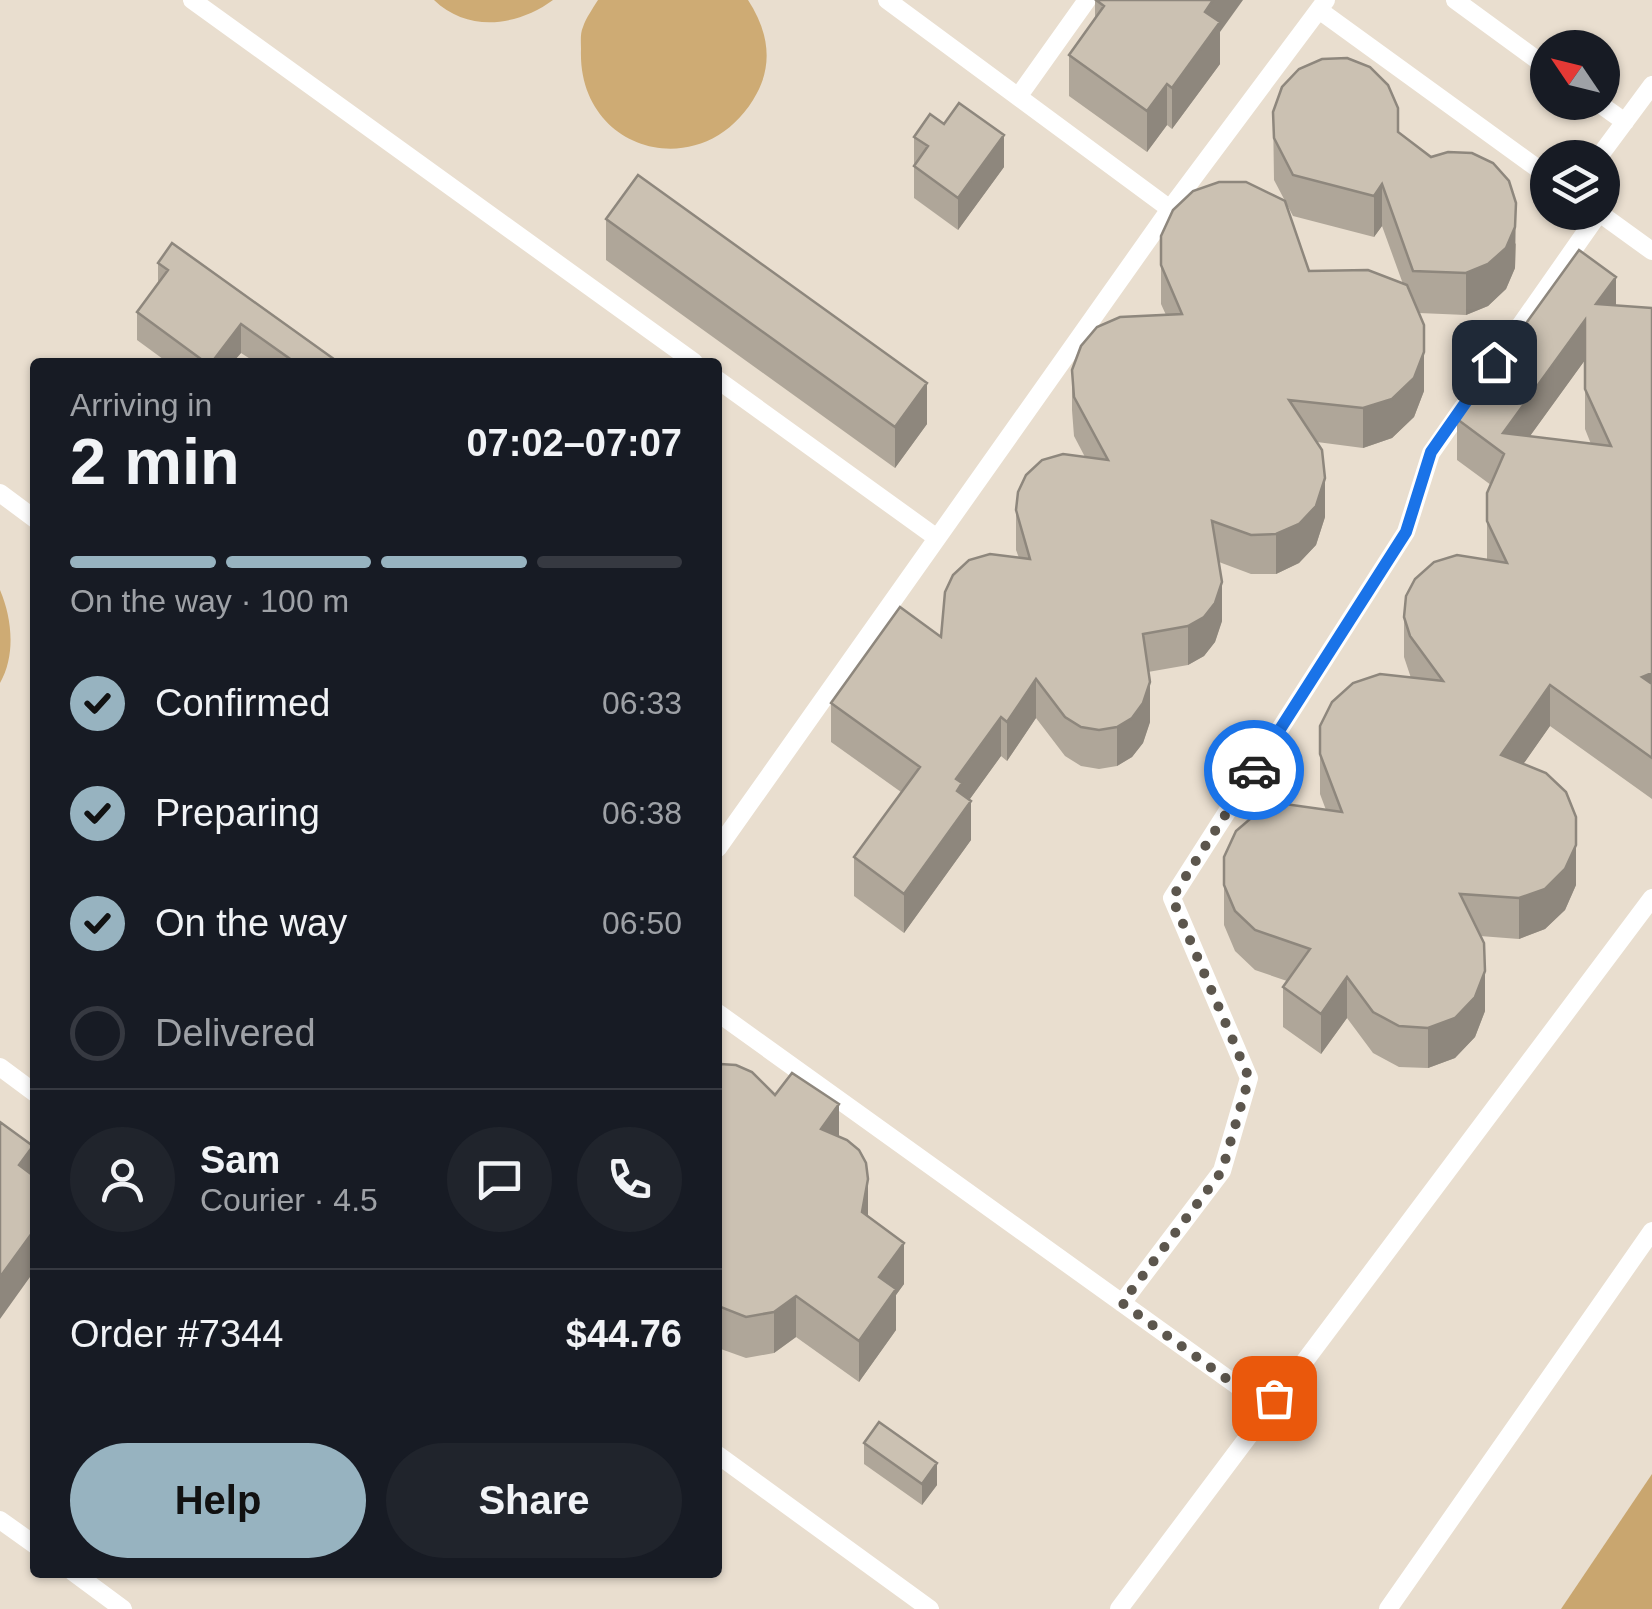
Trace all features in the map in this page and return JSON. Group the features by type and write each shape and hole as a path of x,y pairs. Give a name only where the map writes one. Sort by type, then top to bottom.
{"lane":[{"path":"192,0 688,358"},
{"path":"887,0 1170,210"},
{"path":"1018,97 1087,0"},
{"path":"1456,0 1530,55"},
{"path":"722,842 1170,210 1323,5 1530,162"},
{"path":"1611,140 1652,85"},
{"path":"1620,119 1624,122"},
{"path":"1620,228 1652,251"},
{"path":"1122,1303 1222,1171 1249,1078 1172,898 1406,532 1431,452 1586,230"},
{"path":"722,383 937,538"},
{"path":"0,493 30,514"},
{"path":"1119,1609 1652,898"},
{"path":"722,1017 1267,1408"},
{"path":"0,1068 30,1089"},
{"path":"1388,1609 1652,1231"},
{"path":"722,1458 930,1609"},
{"path":"0,1520 30,1542"},
{"path":"80,1578 123,1609"}],"shaded area":[{"path":"434,0 553,0 524,16 493,22 462,18"},
{"path":"598,0 748,0 766,45 765,69 757,93 735,122 708,141 678,148 649,146 622,134 600,114 585,85 581,32"},
{"path":"0,590 10,636 8,661 0,683"},
{"path":"1652,1474 1652,1609 1561,1609"}],"building":[{"path":"1096,0 1213,0 1205,12 1220,22 1172,88 1167,84 1147,111 1069,55 1104,6"},
{"path":"1347,58 1370,67 1388,85 1398,108 1398,132 1431,157 1448,152 1472,153 1493,163 1509,181 1516,203 1515,227 1506,248 1488,264 1466,273 1413,271 1382,184 1374,196 1293,175 1274,138 1273,112 1282,87 1299,69 1322,59"},
{"path":"959,103 1004,135 958,198 914,166 928,146 914,137 930,114 944,124"},
{"path":"638,175 927,383 895,427 606,219"},
{"path":"1219,182 1246,182 1285,201 1309,271 1368,270 1407,285 1424,325 1424,352 1414,378 1392,399 1363,408 1289,400 1322,450 1325,478 1316,506 1299,524 1276,534 1251,535 1212,521 1222,582 1215,603 1204,617 1188,626 1143,634 1150,682 1143,703 1132,718 1117,727 1081,727 1065,717 1036,679 1007,722 1001,717 956,779 962,783 957,791 971,801 904,894 854,857 920,767 831,703 900,607 941,637 945,592 953,575 969,560 990,554 1030,559 1016,510 1018,492 1026,475 1042,460 1063,454 1108,460 1074,397 1072,370 1081,346 1097,327 1120,317 1182,314 1161,265 1161,236 1173,210 1193,191"},
{"path":"172,243 332,358 289,358 241,324 215,358 200,358 137,312 168,270 158,263"},
{"path":"1579,250 1616,277 1596,304 1652,308 1652,673 1642,677 1652,684 1652,758 1550,685 1501,755 1546,773 1566,792 1576,817 1576,845 1565,869 1545,889 1519,898 1460,894 1484,943 1485,971 1475,997 1455,1018 1428,1028 1399,1026 1373,1012 1347,977 1321,1014 1283,987 1310,949 1255,930 1235,911 1224,885 1224,857 1236,831 1257,813 1285,804 1342,812 1320,754 1320,726 1332,702 1353,683 1380,674 1443,681 1410,636 1404,617 1406,596 1415,579 1434,562 1457,555 1507,563 1487,521 1487,493 1504,454 1457,419","holes":["1585,320 1585,389 1611,446 1503,433"]},
{"path":"722,1064 752,1072 775,1095 792,1073 839,1104 821,1129 859,1150 868,1179 862,1212 904,1243 879,1277 896,1289 859,1341 796,1296 774,1312 746,1317 722,1308"},
{"path":"0,1122 30,1144 19,1165 30,1173 30,1236 0,1277"},
{"path":"879,1422 937,1463 922,1484 864,1443"}],"way so far":[{"path":"1254,770 1172,898 1249,1078 1222,1171 1122,1303 1267,1408 1274,1398"}],"route":[{"path":"1254,770 1406,532 1431,452 1494,362"}]}
